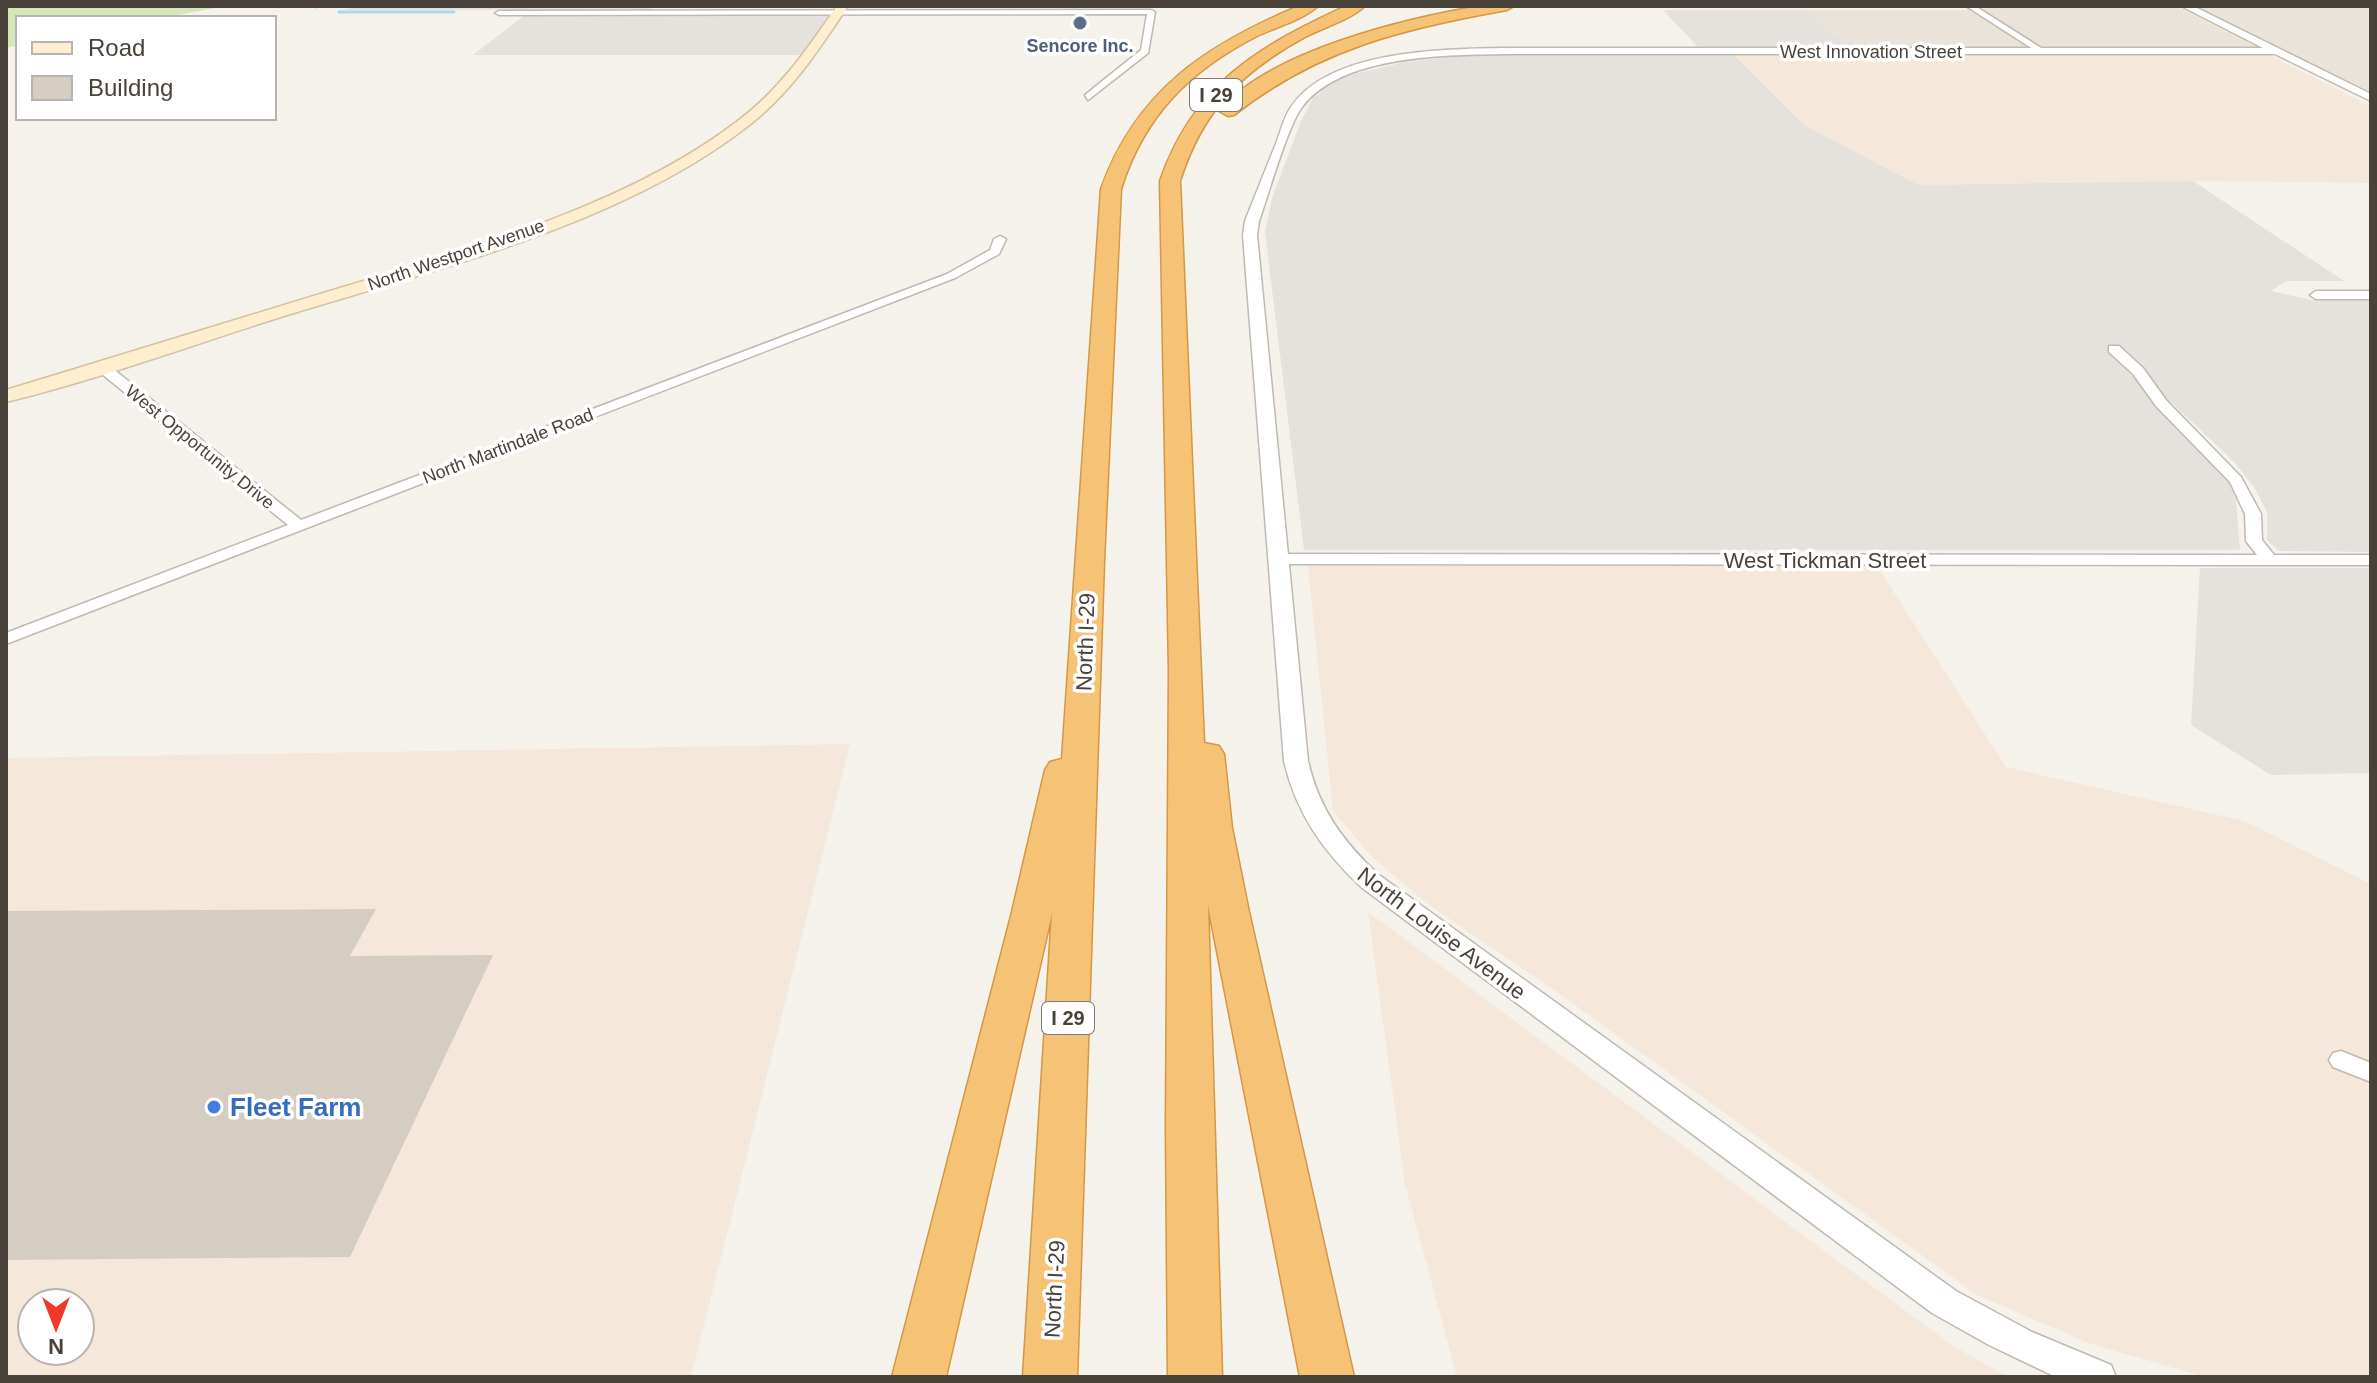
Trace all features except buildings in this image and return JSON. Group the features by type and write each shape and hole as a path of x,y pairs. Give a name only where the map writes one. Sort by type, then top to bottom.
{"highway":[{"name":"North I-29","path":"1050,1377 1108,204 1113,179 1132,136 1158,103 1199,65 1287,11 1308,6"},
{"name":"I 29","path":"1195,1377 1189,1124 1186,670 1170,181 1180,148 1193,124 1221,89 1259,58 1299,34 1358,6"},
{"path":"1171,252 1183,228 1187,178 1195,153 1217,122 1246,96 1294,67 1359,41 1424,22 1507,6"},
{"path":"919,1377 1032,912 1084,660"},
{"path":"1186,670 1202,702 1213,828 1327,1377"}],"main road":[{"name":"North Westport Avenue","path":"6,396 351,292 497,244 654,177 710,145 763,108 795,75 840,9"}],"street":[{"path":"1970,6 2042,51"},
{"path":"2186,6 2371,98"},
{"path":"499,13 840,9 1151,12 1145,51 1088,97"},
{"name":"West Innovation Street","path":"1467,53 2275,51"},
{"name":"North Louise Avenue","path":"1467,53 1374,65 1329,80 1310,90 1295,109 1252,221 1250,235 1300,788 1310,811 1346,859 1370,881 1944,1302 2003,1336 2099,1377"},
{"name":"North Martindale Road","path":"6,639 951,276 995,252 1000,239"},
{"path":"2316,295 2371,295"},
{"path":"2114,349 2138,371 2161,403 2236,480 2253,514 2254,541 2270,560"},
{"name":"West Opportunity Drive","path":"102,367 299,526"},
{"name":"West Tickman Street","path":"1279,559 2371,560"},
{"path":"2341,1060 2371,1073"}],"shaded area":[{"path":"359,6 654,6 649,10 343,10"},
{"path":"1963,6 2176,6 2259,48 1852,49 1806,10 1968,10"},
{"path":"2194,6 2371,6 2371,92"},
{"path":"1663,10 1806,10 1852,49 1700,49"},
{"path":"525,15 829,15 801,55 473,55"},
{"path":"1530,53 1734,55 1804,125 1918,185 2193,181 2344,281 2286,281 2271,291 2312,300 2371,299 2371,552 2279,551 2267,540 2267,512 2254,487 2233,461 2171,402 2149,400 2227,478 2236,500 2240,550 1304,550 1265,232 1272,198 1301,121 1313,98 1332,82 1358,73 1405,62"},
{"path":"1734,55 2269,55 2371,106 2371,183 2193,181 1918,185 1804,125"},
{"path":"1308,566 1877,566 2006,767 2244,821 2371,884 2371,1377 2205,1377 2091,1344 1977,1295 1557,992 1429,905 1373,858 1333,811"},
{"path":"2200,568 2371,568 2371,773 2271,775 2191,725"},
{"path":"850,744 691,1377 6,1377 6,758"},
{"path":"1368,912 1950,1344 2008,1377 1457,1377 1405,1184"}],"green space":[{"path":"6,6 225,6 172,16 16,16 16,46 6,48"}],"waterway":[{"path":"339,12 454,12"}],"place":[{"name":"Sencore Inc.","path":"1080,23"},
{"name":"Fleet Farm","path":"214,1107"}]}
